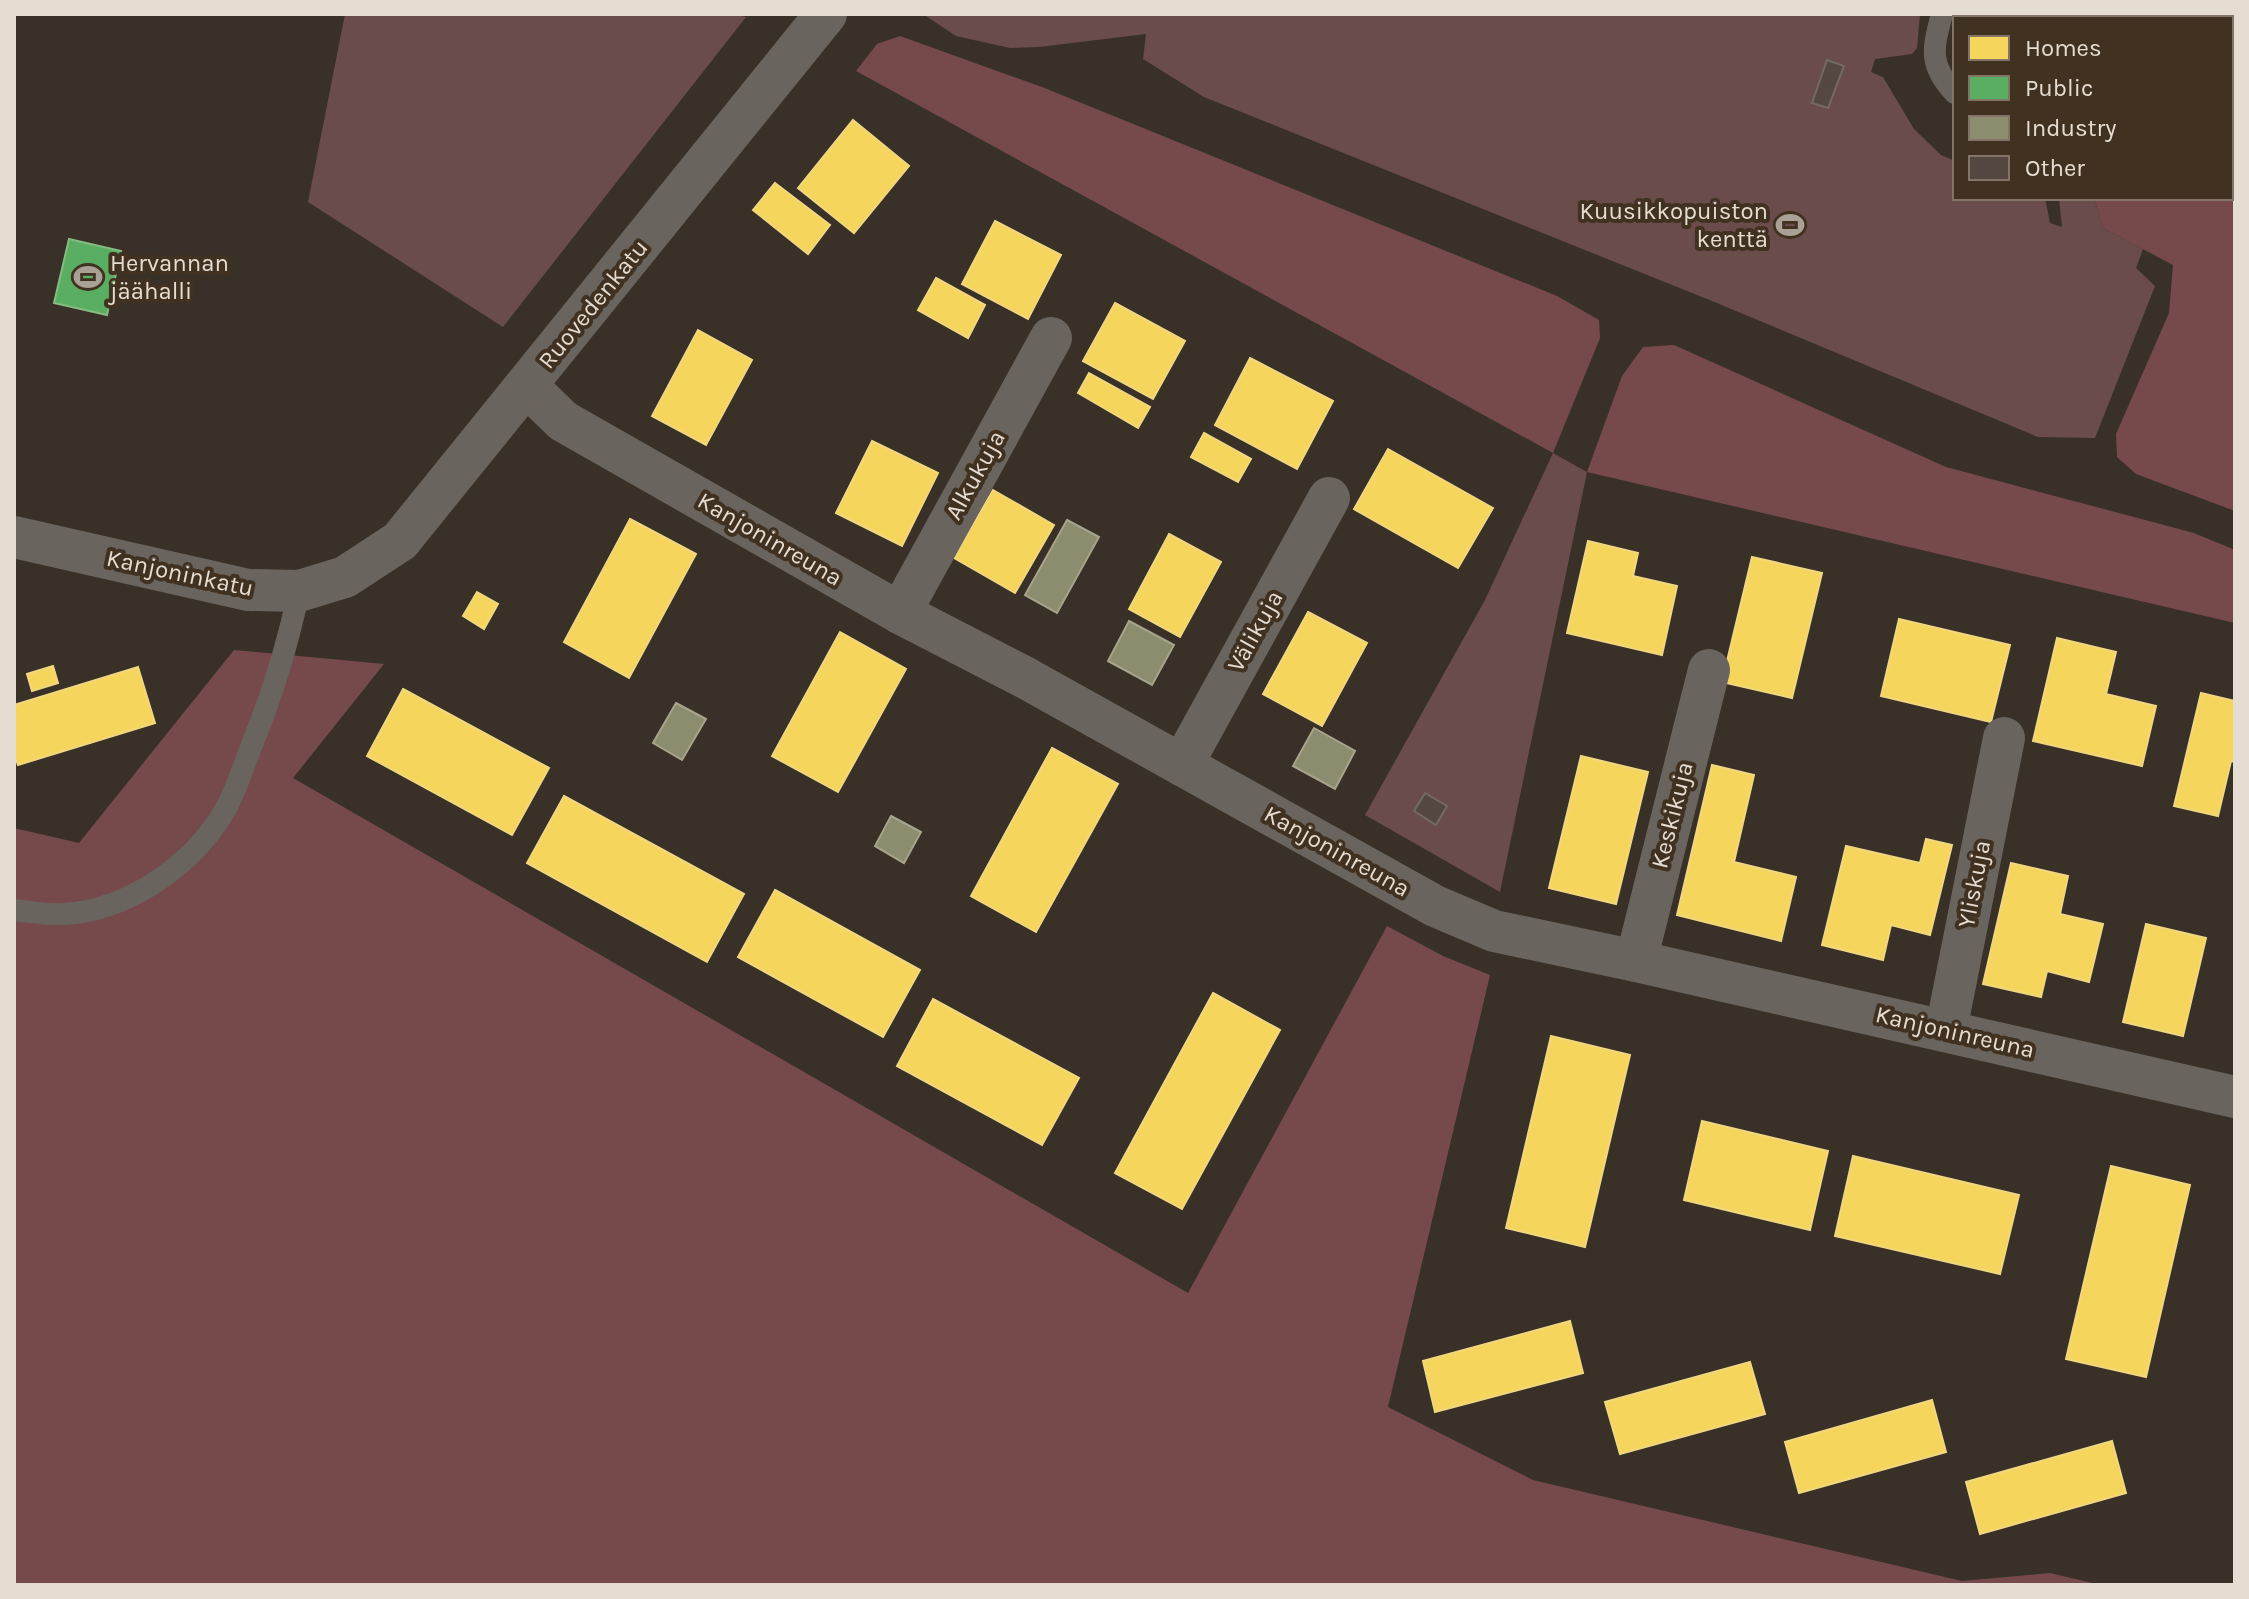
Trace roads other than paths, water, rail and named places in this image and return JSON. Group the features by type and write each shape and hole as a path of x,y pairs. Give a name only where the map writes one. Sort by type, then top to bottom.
{"street":[{"name":"Ruovedenkatu","path":"345,577 400,541 527,386 812,19"},
{"name":"Alkukuja","path":"900,613 1051,338"},
{"name":"Kanjoninreuna","path":"527,386 563,421 900,613 1026,678 1435,906 1494,931 2235,1097"},
{"name":"Välikuja","path":"1182,765 1329,498"},
{"name":"Kanjoninkatu","path":"14,537 248,590 299,591 345,577"},
{"name":"Keskikuja","path":"1636,961 1709,670"},
{"name":"Yliskuja","path":"1946,1030 2004,738"}],"lane":[{"path":"1942,14 1932,51 1944,82 1953,91"},
{"path":"14,910 63,914 105,905 144,890 191,855 225,809 231,795 288,644 299,591"}],"place":[{"name":"Kuusikkopuiston kenttä","path":"1790,225"},
{"name":"Hervannan jäähalli","path":"88,277"}]}
